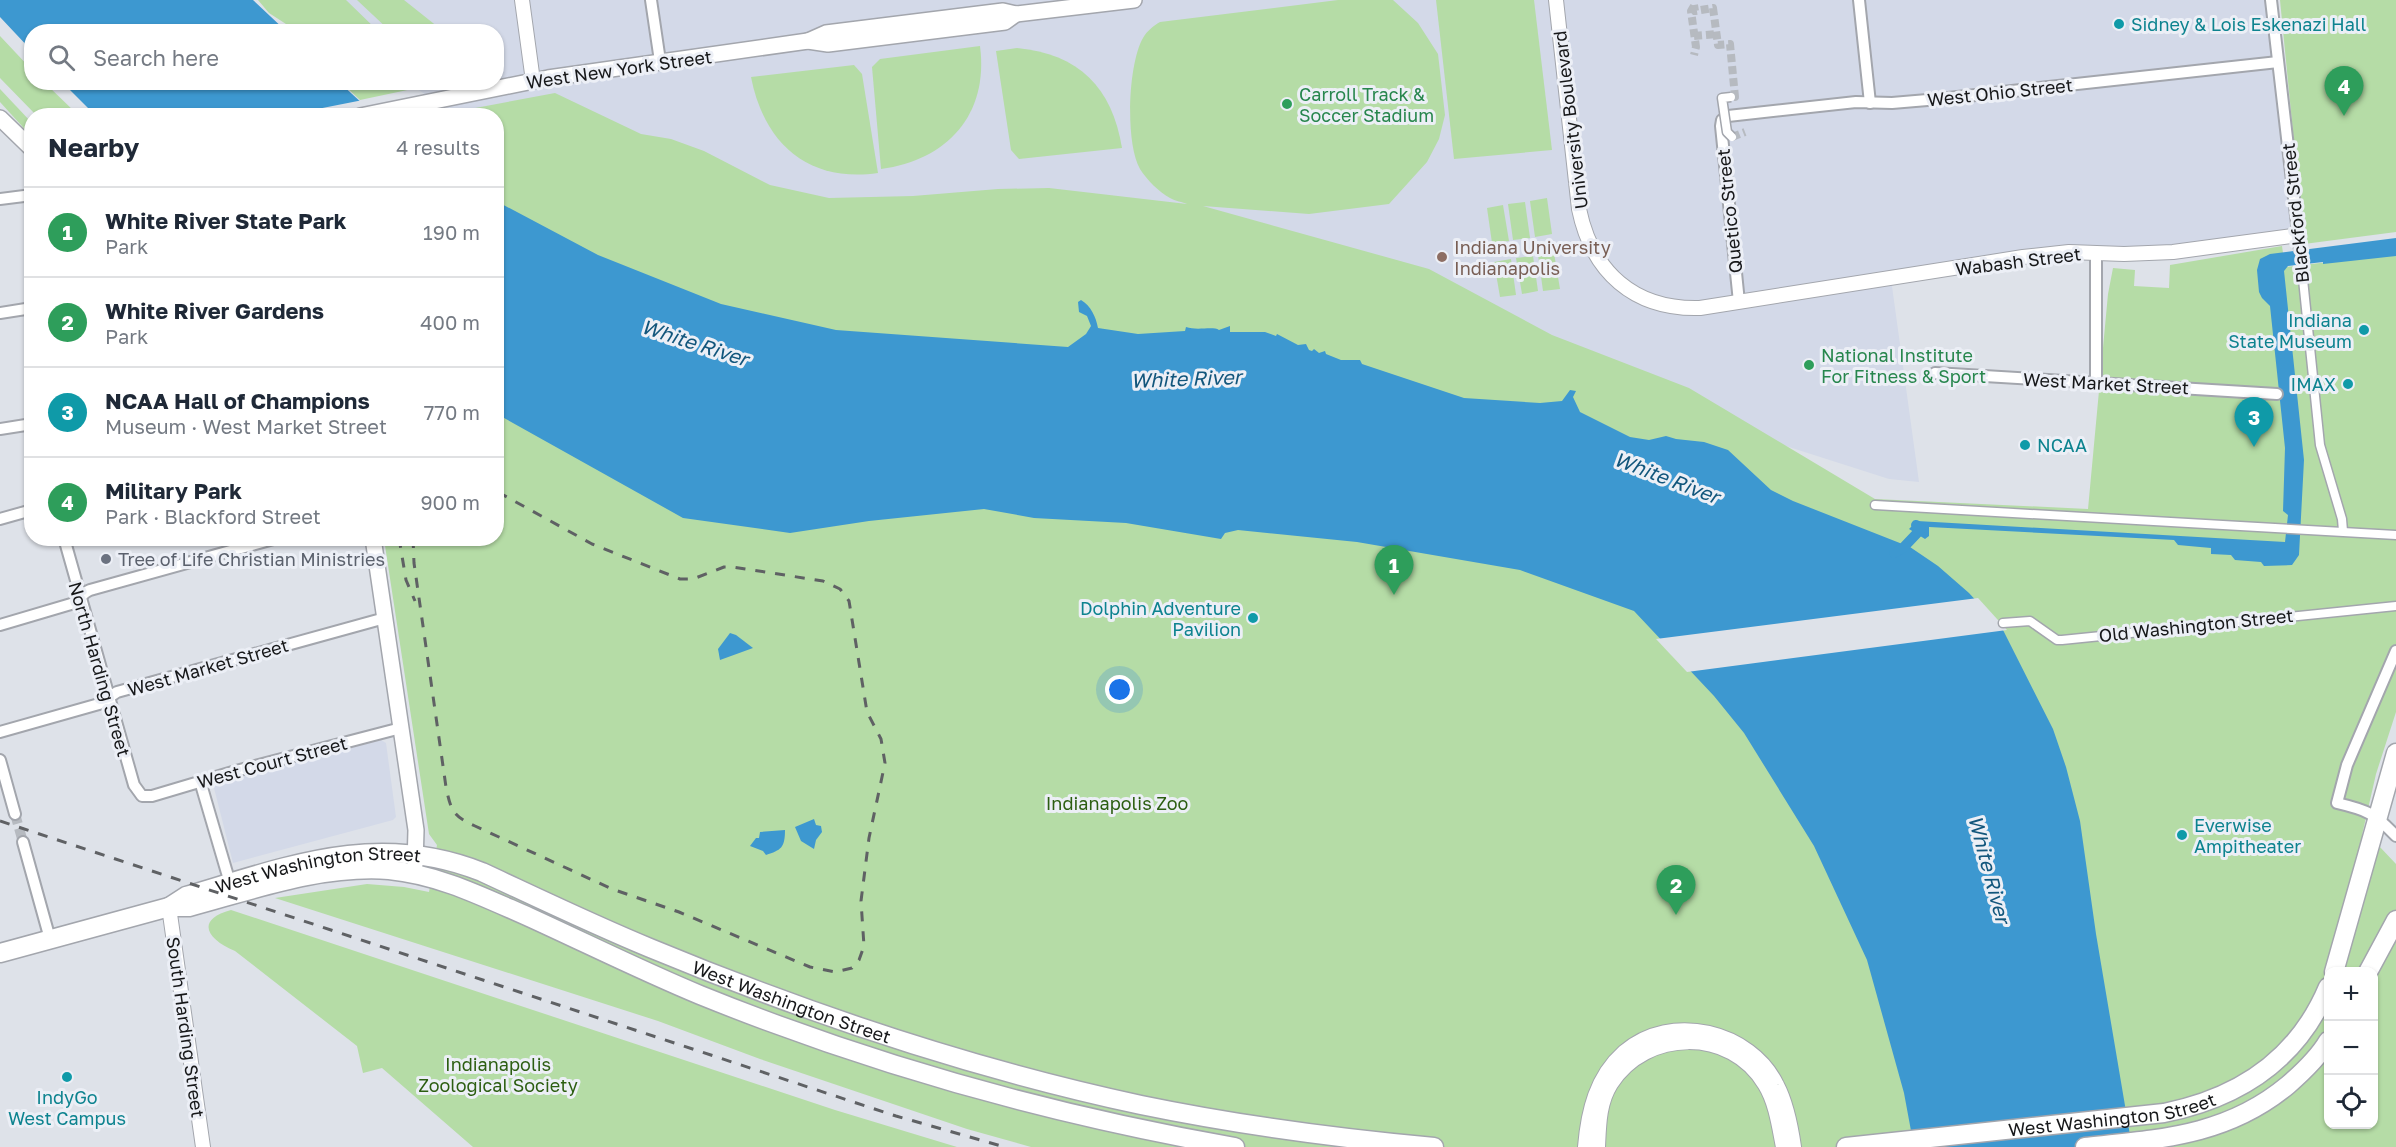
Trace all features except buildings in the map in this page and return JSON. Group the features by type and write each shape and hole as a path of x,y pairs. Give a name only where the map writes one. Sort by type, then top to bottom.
{"main road":[{"name":"West New York Street","path":"504,86 660,61 808,41 828,44 1005,22 1016,14 1134,0"},
{"name":"West New York Street","path":"399,108 486,90"},
{"path":"0,118 24,141"},
{"path":"374,546 416,830 414,874"},
{"path":"2335,967 2396,753"},
{"name":"West Washington Street","path":"169,907 186,896 344,854 385,851 416,853 461,863 651,949 760,991 853,1025 963,1060 1162,1109 1276,1129 1434,1147"},
{"name":"West Washington Street","path":"0,953 169,907 189,907 286,881 336,872 373,869 414,874 465,887 681,986 853,1052 1039,1107 1113,1125 1235,1147"},
{"path":"2371,967 2396,920"},
{"name":"West Washington Street","path":"1846,1147 2144,1116 2189,1108 2212,1101 2249,1082 2279,1058 2299,1037 2324,995"},
{"name":"West Washington Street","path":"2085,1147 2198,1132 2220,1125 2267,1101 2295,1079 2324,1046"}],"street":[{"path":"522,0 533,81"},
{"path":"651,0 660,61"},
{"name":"University Boulevard","path":"1556,0 1580,209 1584,231 1593,253 1625,289 1654,302 1680,308 1739,302"},
{"path":"1858,0 1870,103"},
{"name":"Blackford Street","path":"2271,0 2299,235 2320,445 2342,519 2343,531"},
{"name":"West Ohio Street","path":"1722,120 1728,116 1856,102 1892,103 1939,99 2278,62"},
{"path":"1731,97 1722,98 1727,132 1732,137"},
{"name":"Quetico Street","path":"1722,120 1739,302"},
{"path":"0,199 24,196"},
{"name":"Wabash Street","path":"1739,302 2069,252 2173,252 2299,235"},
{"path":"2096,252 2096,383"},
{"path":"0,313 24,309"},
{"name":"West Market Street","path":"1935,373 2277,394"},
{"path":"0,429 24,425"},
{"path":"1875,506 2396,535"},
{"path":"0,519 24,512"},
{"name":"North Harding Street","path":"66,546 134,785 142,796"},
{"path":"0,626 71,604 90,590 247,546"},
{"name":"Old Washington Street","path":"2003,623 2030,621 2057,640 2062,640 2396,606"},
{"name":"West Market Street","path":"0,732 99,704 117,692 385,618"},
{"path":"2396,651 2347,765 2337,803 2364,809 2378,817 2396,836"},
{"name":"West Court Street","path":"142,796 152,796 401,728"},
{"path":"0,760 15,814"},
{"path":"200,782 230,883"},
{"path":"23,842 50,939"},
{"name":"South Harding Street","path":"169,907 203,1147"},
{"path":"1585,1147 1587,1123 1593,1098 1602,1078 1625,1051 1655,1036 1694,1029 1729,1039 1747,1050 1763,1064 1777,1084 1782,1096 1794,1147"},
{"path":"1598,1147 1602,1105 1610,1086 1621,1072 1648,1050 1672,1042 1689,1041 1712,1045 1727,1051 1753,1069 1772,1099 1783,1147"}],"shaded area":[{"name":"Indiana University Indianapolis","path":"310,0 2271,0 2299,235 1891,279 1919,482 1889,479 1673,410 1420,351 504,118 504,108 446,108 419,90 504,90 504,24 332,24"},
{"path":"381,740 386,743 396,817 393,820 233,863 213,784"}],"green space":[{"path":"258,0 346,0 371,24 286,24 269,13"},
{"path":"357,0 404,0 434,24 383,24"},
{"name":"Indianapolis Zoo","path":"1338,0 1393,0 1418,23 1438,54 1445,115 1439,139 1427,162 1389,204 1309,214 1203,206 1429,269 1552,335 1689,388 1875,499 2088,509 2108,294 2113,268 2135,270 2134,286 2169,288 2170,265 2282,246 2285,267 2396,254 2396,712 2376,774 2362,835 2379,846 2396,864 2396,1147 1031,1147 967,1129 760,1059 658,1021 275,898 367,884 429,892 437,845 429,834 385,546 504,546 504,108 475,108 555,93 641,134 671,139 704,151 770,185 829,198 913,196 998,189 1049,188 1187,204 1170,198 1162,192 1140,169 1135,157 1130,104 1134,66 1146,33 1160,22"},
{"path":"1436,0 1534,0 1552,150 1454,159"},
{"path":"2280,0 2396,0 2396,232 2304,244"},
{"path":"0,36 24,62 24,90 52,90 71,108 29,108 0,78"},
{"path":"980,46 981,71 978,93 970,113 959,130 926,156 905,164 881,169 872,67 880,59"},
{"path":"1017,48 1058,58 1075,66 1089,77 1101,91 1110,107 1122,148 1019,159 1011,150 996,51"},
{"path":"854,65 862,74 878,173 831,172 811,165 794,154 767,122 757,101 751,77"},
{"path":"0,89 24,115 24,128 0,102"},
{"path":"349,90 408,90 360,100"},
{"path":"1547,198 1552,234 1535,237 1530,201"},
{"path":"1525,202 1530,238 1513,240 1508,204"},
{"path":"1503,205 1509,241 1492,243 1487,208"},
{"path":"1554,253 1560,289 1543,291 1538,255"},
{"path":"1533,256 1538,291 1522,294 1516,258"},
{"path":"1511,259 1516,295 1500,297 1494,262"},
{"name":"Indianapolis Zoological Society","path":"231,910 835,1110 957,1147 473,1147 382,1068 363,1073 357,1046 235,951 212,936 209,924 212,919"}],"water":[{"path":"0,0 253,0 279,24 24,24 24,43 0,17"},
{"path":"70,90 348,90 367,108 88,108"},
{"name":"White River","path":"504,205 598,255 721,304 836,330 1068,347 1086,334 1091,326 1087,316 1079,312 1078,302 1081,300 1088,305 1098,328 1138,334 1185,331 1186,327 1219,330 1230,326 1230,332 1265,332 1276,336 1277,334 1298,345 1306,344 1309,350 1314,349 1319,353 1325,351 1326,354 1341,360 1360,360 1362,364 1464,398 1540,403 1562,401 1570,390 1576,391 1573,397 1580,412 1630,437 1649,440 1666,436 1704,442 1728,450 1771,490 1793,501 1910,547 1938,566 1969,593 2003,630 2053,729 2080,821 2096,934 2132,1147 1914,1147 1904,1093 1867,960 1814,846 1744,733 1714,696 1634,611 1520,570 1357,542 1238,530 1225,533 1221,539 1126,523 1034,518 984,509 869,521 790,533 683,518 504,418"},
{"path":"2396,238 2396,256 2288,266 2284,271 2304,460 2299,555 2292,565 2264,566 2261,562 2235,560 2231,555 2211,554 2211,548 2178,545 2174,540 1929,527 1929,536 1925,539 1909,529 1917,521 2285,542 2288,515 2283,511 2285,448 2270,306 2259,292 2257,270 2260,259 2270,254"},
{"path":"730,633 753,648 720,660 718,649"},
{"path":"814,819 816,825 821,826 822,832 816,840 814,849 801,841 795,827"},
{"path":"785,830 783,845 775,852 766,855 763,851 750,846 756,838 759,838 760,832"}],"pier":[{"path":"363,100 370,108 322,108"},
{"path":"1978,598 2007,630 1687,672 1656,639"}],"waterway":[{"path":"1894,553 1903,548 1921,529 1916,525"}],"tunnel":[{"path":"1694,5 1695,11 1713,8 1718,45 1730,44 1735,97 1731,97"},
{"path":"1694,6 1691,11 1696,47 1694,55"},
{"path":"1694,36 1717,34"},
{"path":"1732,137 1745,132"},
{"path":"15,814 23,842"}],"railway":[{"path":"413,546 446,787 457,816 612,889 679,912 810,967 835,972 852,968 859,960 864,946 861,901 869,838 885,763 881,739 867,712 849,601 840,589 823,581 733,567 724,567 693,579 680,579 592,544 504,495"},
{"path":"400,546 406,580 415,601"},
{"path":"0,821 896,1116 1005,1147"}],"place":[{"name":"Sidney & Lois Eskenazi Hall","path":"2119,24"},
{"name":"Carroll Track & Soccer Stadium","path":"1287,104"},
{"name":"Military Park","path":"2344,116"},
{"name":"Indiana University Indianapolis","path":"1442,257"},
{"name":"Indiana State Museum","path":"2364,330"},
{"name":"National Institute For Fitness & Sport","path":"1809,365"},
{"name":"IMAX","path":"2348,384"},
{"name":"NCAA","path":"2025,445"},
{"name":"NCAA Hall of Champions","path":"2254,447"},
{"name":"Tree of Life Christian Ministries","path":"106,559"},
{"name":"White River State Park","path":"1394,595"},
{"name":"Dolphin Adventure Pavilion","path":"1253,618"},
{"name":"Everwise Ampitheater","path":"2182,835"},
{"name":"White River Gardens","path":"1676,915"},
{"name":"IndyGo West Campus","path":"67,1077"}]}
